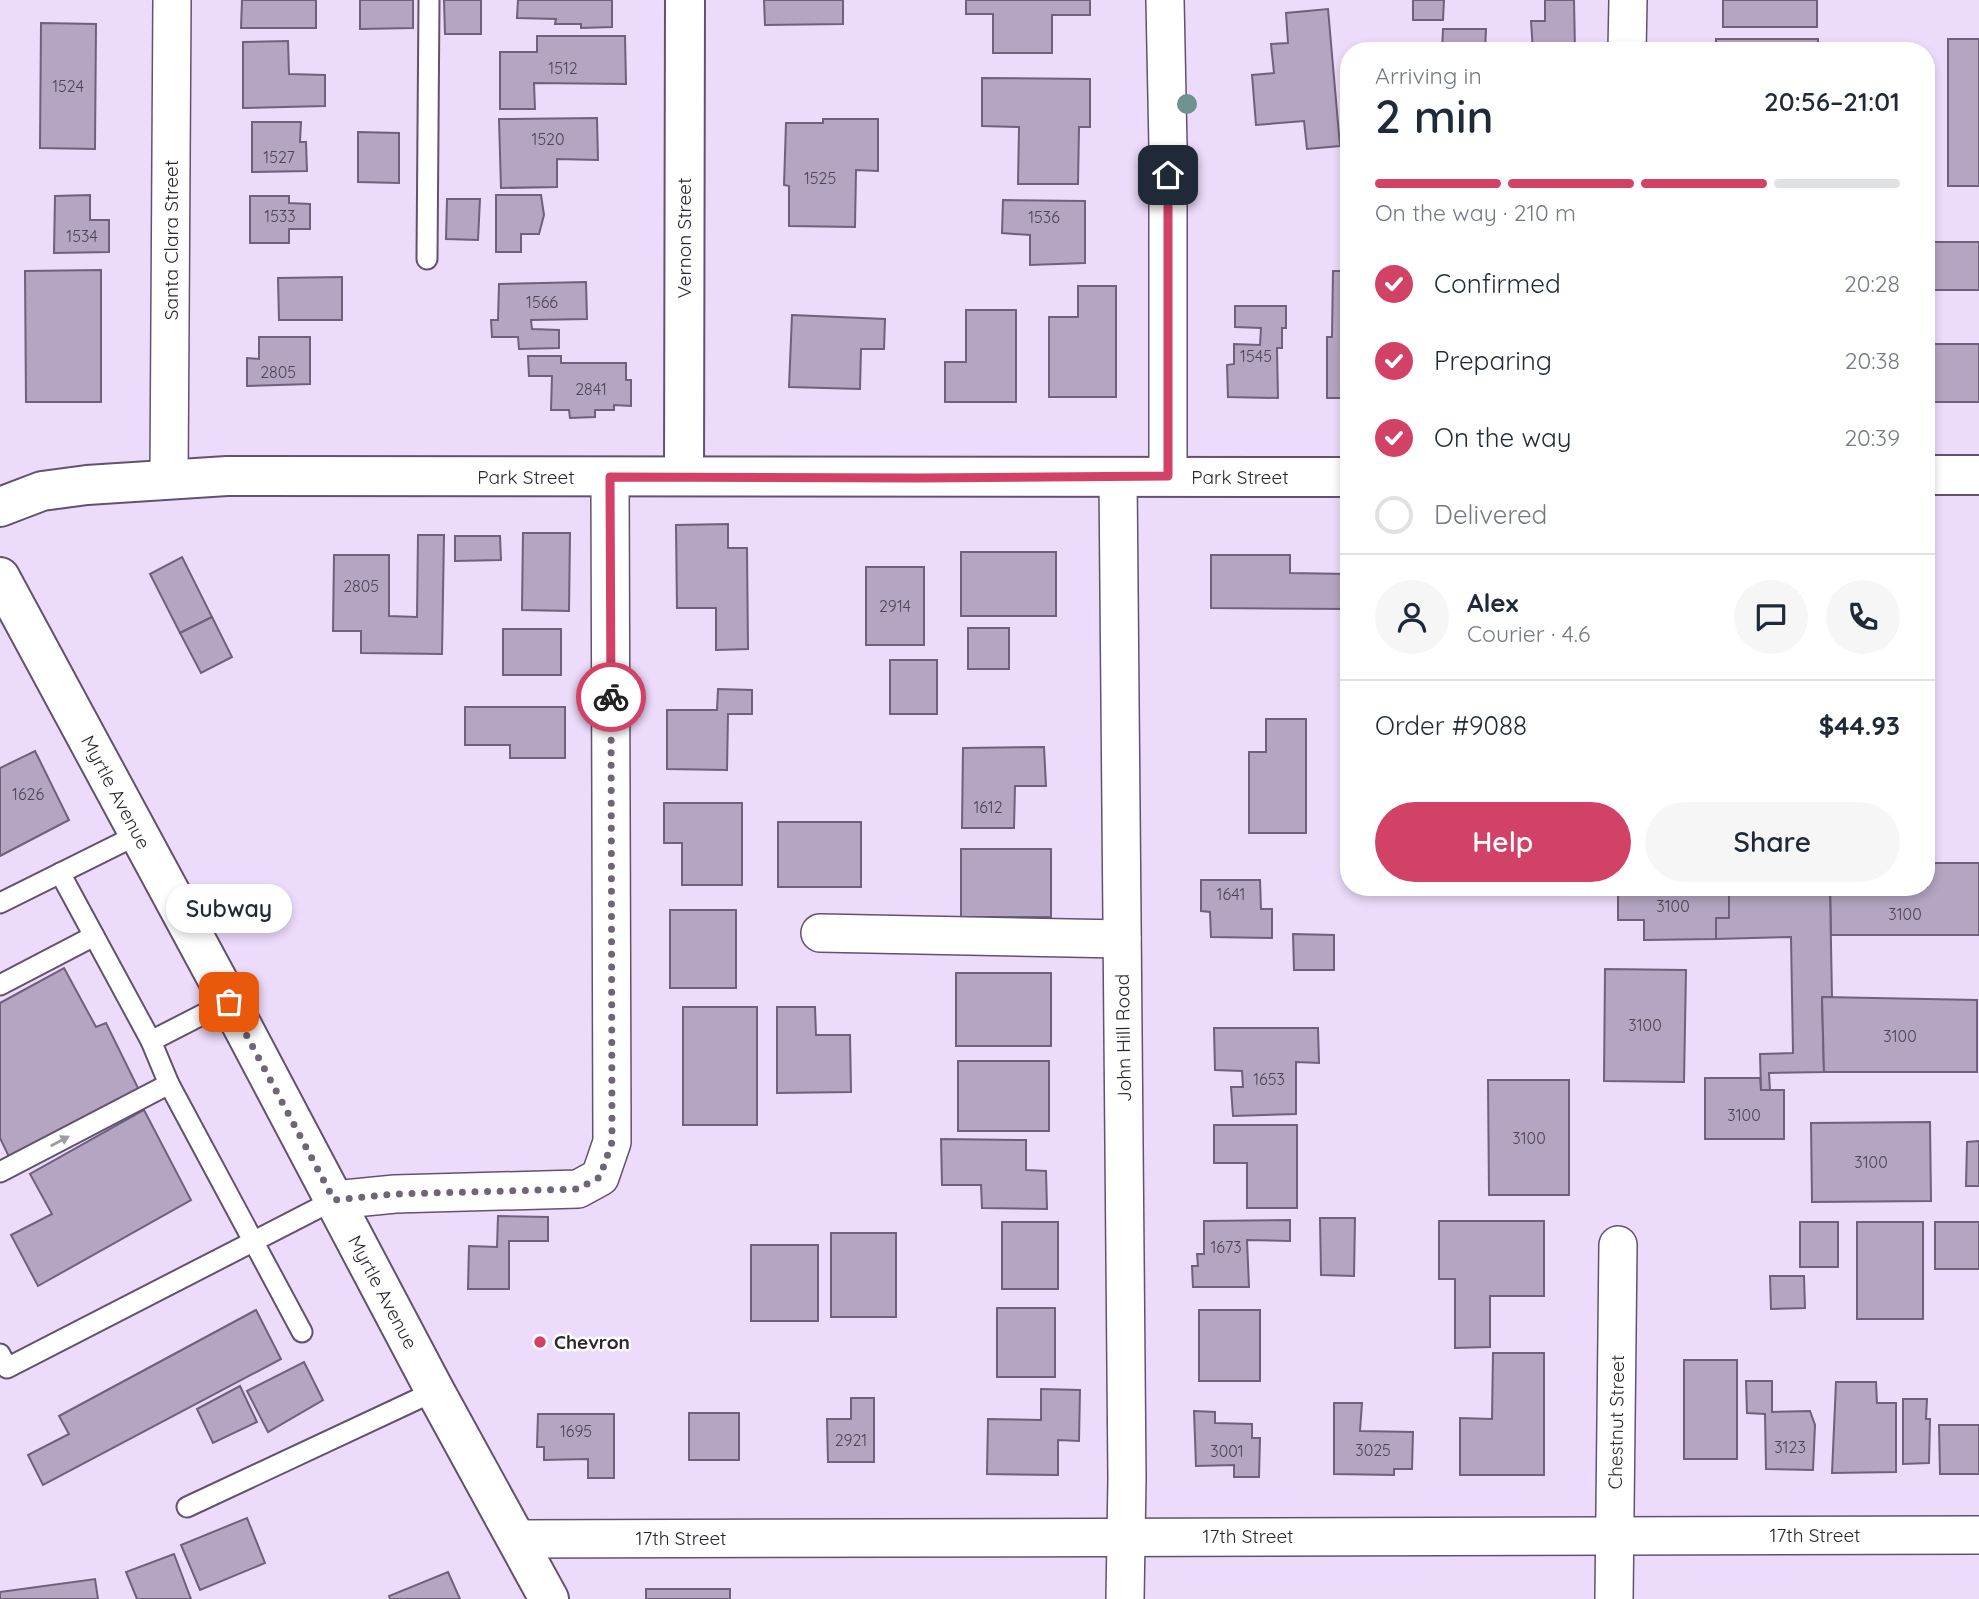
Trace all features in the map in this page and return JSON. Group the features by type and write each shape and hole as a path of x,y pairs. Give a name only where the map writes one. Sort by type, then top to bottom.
{"street":[{"name":"Santa Clara Street","path":"169,479 172,0"},
{"name":"Vernon Street","path":"684,476 685,0"},
{"path":"1165,0 1168,476"},
{"path":"1627,42 1628,0"},
{"path":"1935,475 1979,475"},
{"name":"Park Street","path":"0,508 42,491 87,485 227,476 1340,477"},
{"path":"334,1200 395,1194 578,1189 600,1177 612,1142 610,477"},
{"name":"John Hill Road","path":"1118,477 1127,1478 1125,1599"},
{"name":"Myrtle Avenue","path":"0,577 549,1599"},
{"path":"820,933 1122,939"},
{"name":"Chestnut Street","path":"1614,1599 1618,1245"},
{"name":"17th Street","path":"517,1539 1979,1535"}],"lane":[{"path":"427,259 429,0"},
{"path":"0,903 139,834"},
{"path":"60,873 151,1041 169,1084 302,1332"},
{"path":"0,985 94,936"},
{"path":"151,1041 229,1002"},
{"path":"0,1172 169,1084"},
{"path":"2,1367 334,1200"},
{"path":"187,1507 435,1391"}],"building":[{"path":"242,0 316,0 316,28 241,28"},
{"path":"360,0 413,0 413,28 360,29"},
{"path":"444,0 481,0 481,34 445,34"},
{"path":"518,0 612,0 612,27 581,28 581,24 555,24 556,19 517,18"},
{"path":"764,0 843,0 843,24 765,25"},
{"path":"966,0 1090,0 1090,15 1052,15 1052,53 993,53 993,14 966,14"},
{"path":"1413,0 1444,0 1443,20 1413,20"},
{"path":"1545,0 1574,0 1575,42 1532,42 1531,21 1545,21"},
{"path":"1723,0 1817,0 1817,27 1723,27"},
{"path":"1328,9 1340,146 1307,149 1304,121 1256,125 1252,75 1274,73 1271,44 1288,43 1286,13"},
{"path":"41,23 96,24 95,149 40,148"},
{"path":"1443,29 1486,29 1485,42 1442,42"},
{"path":"537,36 625,36 626,84 534,83 535,109 500,109 500,52 537,52"},
{"path":"1716,39 1818,39 1818,42 1716,42"},
{"path":"1948,39 1979,39 1979,186 1948,186"},
{"path":"288,41 289,74 325,75 325,106 243,108 243,42"},
{"path":"982,78 1090,79 1090,127 1079,127 1078,184 1018,184 1019,127 982,126"},
{"path":"597,118 598,160 557,159 557,187 501,188 499,119"},
{"path":"823,119 878,119 878,171 856,170 855,227 789,226 789,186 784,185 786,123 823,123"},
{"path":"252,122 301,122 300,142 306,142 307,171 252,172"},
{"path":"358,132 399,133 399,183 358,182"},
{"path":"90,195 90,220 109,220 109,252 54,253 55,196"},
{"path":"496,195 541,195 544,215 539,234 521,234 521,252 496,252"},
{"path":"250,196 289,196 289,203 310,204 310,229 289,229 289,243 250,243"},
{"path":"447,199 480,199 478,240 446,239"},
{"path":"1003,200 1085,201 1085,263 1030,265 1030,235 1002,233"},
{"path":"1935,242 1979,242 1979,290 1935,290"},
{"path":"101,270 101,402 26,402 25,271"},
{"path":"1333,271 1340,271 1340,398 1327,398 1327,337 1332,337"},
{"path":"342,277 342,320 279,320 278,278"},
{"path":"586,282 587,319 531,320 532,329 559,330 559,348 519,349 518,337 492,337 491,320 498,320 499,284"},
{"path":"1078,286 1116,286 1116,397 1049,397 1049,317 1078,317"},
{"path":"1235,306 1286,306 1282,348 1277,348 1278,398 1228,397 1227,365 1234,364 1234,344 1260,345 1261,328 1235,327"},
{"path":"966,310 1016,310 1016,402 945,402 945,362 966,362"},
{"path":"792,315 885,319 884,349 861,349 860,389 789,387"},
{"path":"259,337 310,337 310,384 247,386 247,358 259,359"},
{"path":"1935,344 1979,344 1979,402 1935,402"},
{"path":"528,356 561,356 561,363 626,363 626,380 631,380 631,406 614,405 614,410 595,410 595,417 570,418 569,410 551,410 552,376 529,376"},
{"path":"728,524 728,548 747,548 748,649 716,650 716,608 677,608 676,525"},
{"path":"523,533 570,533 569,611 522,610"},
{"path":"418,535 444,535 442,654 361,653 361,631 333,631 334,555 389,555 389,616 417,617"},
{"path":"455,536 500,536 501,560 455,561"},
{"path":"961,552 1056,552 1056,616 961,616"},
{"path":"1211,555 1290,555 1290,573 1340,574 1340,609 1211,608"},
{"path":"182,557 212,617 180,633 150,574"},
{"path":"866,567 924,567 924,645 866,645"},
{"path":"212,617 232,657 201,673 180,633"},
{"path":"968,628 1009,628 1009,669 968,669"},
{"path":"503,629 561,629 561,675 503,675"},
{"path":"890,660 937,660 937,714 890,714"},
{"path":"718,689 752,690 752,714 728,714 727,770 667,769 667,710 717,710"},
{"path":"465,707 565,707 565,758 510,758 510,745 465,745"},
{"path":"1266,719 1306,719 1306,833 1249,833 1249,752 1266,752"},
{"path":"1044,747 1046,786 1015,786 1014,828 962,828 963,748"},
{"path":"35,751 69,820 0,856 0,768"},
{"path":"664,803 742,803 742,885 682,885 682,843 664,843"},
{"path":"778,822 861,822 861,887 778,887"},
{"path":"961,849 1051,849 1051,917 961,917"},
{"path":"1935,863 1979,863 1979,935 1831,935 1830,896 1935,896"},
{"path":"1201,880 1260,880 1261,909 1272,909 1272,938 1211,937 1210,912 1201,911"},
{"path":"1618,896 1729,896 1729,918 1716,918 1716,939 1644,940 1644,920 1618,920"},
{"path":"1729,896 1830,896 1832,997 1822,997 1824,1072 1769,1073 1770,1090 1761,1090 1760,1054 1793,1053 1791,937 1716,939 1716,918 1729,918"},
{"path":"670,910 736,910 736,988 670,988"},
{"path":"1293,934 1334,935 1334,970 1294,970"},
{"path":"64,968 96,1027 106,1023 139,1090 9,1157 0,1138 0,1003"},
{"path":"1605,969 1686,970 1684,1082 1604,1081"},
{"path":"956,973 1051,973 1051,1046 956,1046"},
{"path":"1822,997 1977,1000 1977,1072 1824,1072"},
{"path":"683,1007 757,1007 757,1125 683,1125"},
{"path":"777,1007 815,1007 816,1035 850,1035 851,1092 777,1093"},
{"path":"1214,1028 1318,1028 1319,1063 1296,1062 1296,1114 1233,1116 1231,1087 1243,1087 1242,1071 1215,1070"},
{"path":"958,1061 1049,1061 1049,1131 958,1131"},
{"path":"1705,1078 1760,1078 1761,1090 1784,1090 1784,1139 1705,1139"},
{"path":"1488,1080 1569,1080 1569,1195 1489,1195"},
{"path":"144,1110 191,1200 38,1286 11,1235 52,1214 30,1174"},
{"path":"1930,1122 1931,1201 1812,1202 1811,1123"},
{"path":"1214,1125 1297,1125 1297,1208 1247,1208 1247,1163 1214,1163"},
{"path":"941,1139 1026,1140 1026,1170 1046,1171 1047,1209 982,1208 981,1185 942,1185"},
{"path":"1979,1141 1979,1186 1966,1186 1967,1142"},
{"path":"498,1216 548,1217 548,1241 509,1241 509,1289 468,1289 469,1246 497,1247"},
{"path":"1320,1218 1355,1218 1354,1276 1321,1275"},
{"path":"1290,1220 1290,1241 1247,1240 1249,1287 1193,1287 1192,1266 1198,1266 1197,1254 1204,1254 1204,1221"},
{"path":"1439,1221 1544,1221 1544,1296 1490,1296 1490,1347 1455,1348 1455,1279 1439,1279"},
{"path":"1002,1222 1058,1222 1058,1289 1002,1289"},
{"path":"1800,1222 1838,1222 1838,1267 1800,1267"},
{"path":"1857,1222 1923,1222 1923,1319 1857,1319"},
{"path":"1935,1222 1979,1222 1979,1269 1935,1269"},
{"path":"831,1233 896,1233 896,1317 831,1317"},
{"path":"751,1245 818,1245 818,1321 751,1321"},
{"path":"1770,1276 1804,1276 1805,1308 1771,1309"},
{"path":"997,1308 1055,1308 1055,1377 997,1377"},
{"path":"256,1310 281,1359 43,1485 28,1455 69,1434 59,1416"},
{"path":"1199,1310 1260,1310 1260,1381 1199,1381"},
{"path":"1493,1353 1544,1353 1544,1475 1460,1475 1460,1418 1492,1419"},
{"path":"1684,1360 1737,1360 1737,1459 1684,1459"},
{"path":"304,1362 323,1400 268,1432 247,1391"},
{"path":"1746,1381 1772,1381 1772,1412 1810,1411 1815,1425 1813,1470 1766,1469 1765,1414 1747,1413"},
{"path":"1836,1382 1876,1382 1877,1403 1896,1403 1896,1472 1832,1473"},
{"path":"240,1386 257,1422 213,1443 197,1409"},
{"path":"1041,1389 1080,1390 1079,1441 1058,1440 1058,1475 987,1474 988,1419 1041,1420"},
{"path":"851,1398 874,1398 874,1462 828,1462 827,1419 851,1419"},
{"path":"1903,1399 1927,1399 1926,1419 1930,1419 1929,1463 1903,1464"},
{"path":"1334,1403 1362,1403 1360,1431 1413,1432 1412,1469 1394,1469 1394,1475 1334,1474"},
{"path":"1194,1411 1215,1412 1215,1423 1252,1424 1252,1438 1260,1438 1259,1477 1234,1477 1234,1465 1196,1466"},
{"path":"689,1413 739,1413 739,1460 689,1460"},
{"path":"538,1414 614,1414 614,1478 588,1478 588,1459 544,1460 544,1447 537,1447"},
{"path":"1939,1425 1979,1425 1979,1474 1940,1474"},
{"path":"247,1518 265,1563 200,1590 181,1545"},
{"path":"174,1554 191,1599 137,1599 126,1572"},
{"path":"448,1572 460,1599 390,1599 389,1596"},
{"path":"95,1579 98,1599 0,1599 0,1592"},
{"path":"646,1589 730,1589 730,1599 646,1599"}],"way so far":[{"path":"229,1002 334,1200 395,1194 578,1189 600,1177 612,1142 611,697"}],"place":[{"name":"Subway","path":"229,1002"},
{"name":"Chevron","path":"540,1342"}],"route":[{"path":"611,697 610,477 1168,476 1168,175"}]}
